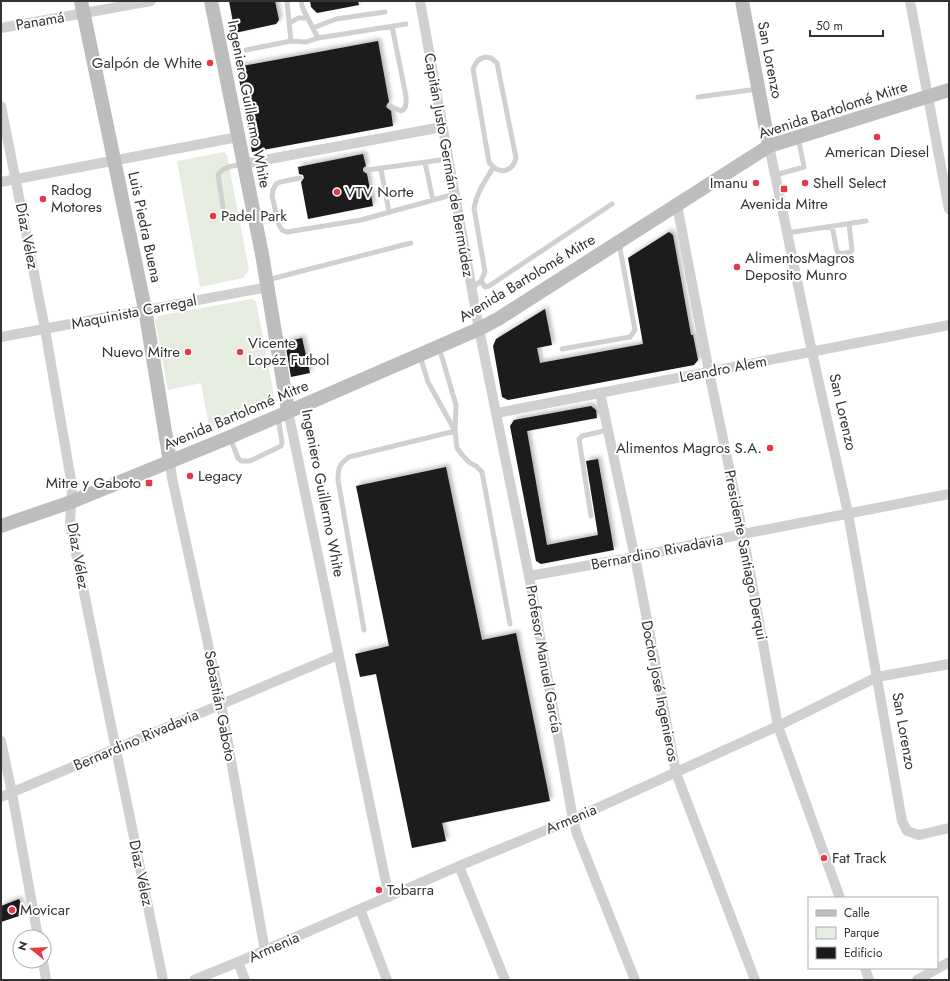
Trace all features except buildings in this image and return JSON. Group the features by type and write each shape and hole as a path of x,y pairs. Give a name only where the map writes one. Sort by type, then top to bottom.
{"main road":[{"name":"Ingeniero Guillermo White","path":"211,1 267,283 283,413"},
{"name":"San Lorenzo","path":"742,1 769,146"},
{"name":"Luis Piedra Buena","path":"83,7 145,309 170,462"},
{"name":"Avenida Bartolomé Mitre","path":"1,526 71,502 170,462 479,329 498,319 769,146 949,90"}],"street":[{"name":"Panamá","path":"1,28 83,7 151,1"},
{"name":"Capitán Justo Germán de Bermúdez","path":"420,1 479,329"},
{"path":"910,1 949,209"},
{"name":"Díaz Vélez","path":"1,106 45,329 72,486 70,524 163,980"},
{"path":"243,164 442,127"},
{"path":"1,182 238,137"},
{"name":"San Lorenzo","path":"769,146 812,352 848,513 902,821 907,831 919,835 949,828"},
{"name":"Presidente Santiago Derqui","path":"677,205 709,372 743,534 778,726 840,897"},
{"name":"Maquinista Carregal","path":"1,337 145,309 267,283"},
{"name":"Leandro Alem","path":"497,414 949,325"},
{"name":"Profesor Manuel García","path":"479,329 529,576 573,819 577,834 631,979"},
{"name":"Doctor José Ingenieros","path":"600,393 635,557 676,773 755,980"},
{"name":"Ingeniero Guillermo White","path":"283,413 338,655 389,897"},
{"name":"Sebastián Gaboto","path":"170,462 221,704 265,951"},
{"name":"Bernardino Rivadavia","path":"529,576 635,557 743,534 949,494"},
{"name":"Bernardino Rivadavia","path":"1,797 338,655"},
{"name":"Armenia","path":"194,980 265,951 459,866 573,819 778,726 877,678 949,664"},
{"path":"1,741 37,929"},
{"path":"459,866 505,980"},
{"path":"360,909 387,980"},
{"path":"238,962 245,980"},
{"path":"938,968 949,962"},
{"path":"44,969 46,980"},
{"path":"865,969 869,980"},
{"path":"917,980 937,969"}],"lane":[{"path":"287,1 291,41"},
{"path":"302,1 303,9 318,38"},
{"path":"313,28 336,19 385,12"},
{"path":"290,23 298,18 307,18"},
{"path":"246,50 291,41 306,42 318,38 406,24"},
{"path":"390,106 401,111 406,106 392,26"},
{"path":"485,57 491,58 497,64 516,158 515,164 512,168 498,170 493,168 489,162 473,69 479,59 485,57"},
{"path":"698,97 758,89"},
{"path":"775,175 804,167 798,137"},
{"path":"366,170 448,159"},
{"path":"425,163 433,200"},
{"path":"223,206 218,175 220,171 224,169 243,164"},
{"path":"472,288 481,281 485,272 474,208 479,190 493,168"},
{"path":"381,169 389,212"},
{"path":"300,178 280,182 276,184 273,190 272,196 279,225 282,230 287,232 361,220 455,194"},
{"path":"481,281 485,287 488,286 612,204"},
{"path":"787,233 866,221"},
{"path":"832,226 837,251 841,254 851,252 852,250 849,224"},
{"path":"562,349 630,337 635,330 618,242"},
{"path":"267,283 411,243"},
{"path":"439,347 456,405 455,431 457,448 470,463 482,472 510,624"},
{"path":"420,355 428,382 455,431"},
{"path":"230,437 241,462 250,461 281,446 283,413"},
{"path":"591,516 579,439 582,436 608,430"},
{"path":"364,630 338,480 338,470 341,463 349,457 455,431"}],"green space":[{"name":"Padel Park","path":"224,152 227,155 249,270 243,278 200,287 177,161"},
{"path":"251,299 256,301 274,395 271,401 209,427 201,383 168,390 155,321 158,316"}],"place":[{"name":"Galpón de White","path":"210,63"},
{"name":"American Diesel","path":"877,137"},
{"name":"Imanu","path":"756,183"},
{"name":"Shell Select","path":"805,183"},
{"name":"Avenida Mitre","path":"784,189"},
{"name":"VTV Norte","path":"337,192"},
{"name":"Radog Motores","path":"43,199"},
{"name":"Padel Park","path":"213,216"},
{"name":"AlimentosMagros Deposito Munro","path":"737,267"},
{"name":"Nuevo Mitre","path":"188,352"},
{"name":"Vicente Lopéz Futbol","path":"240,352"},
{"name":"Alimentos Magros S.A.","path":"770,448"},
{"name":"Legacy","path":"190,476"},
{"name":"Mitre y Gaboto","path":"149,483"},
{"name":"Fat Track","path":"824,858"},
{"name":"Tobarra","path":"379,890"},
{"name":"Movicar","path":"12,910"}]}
